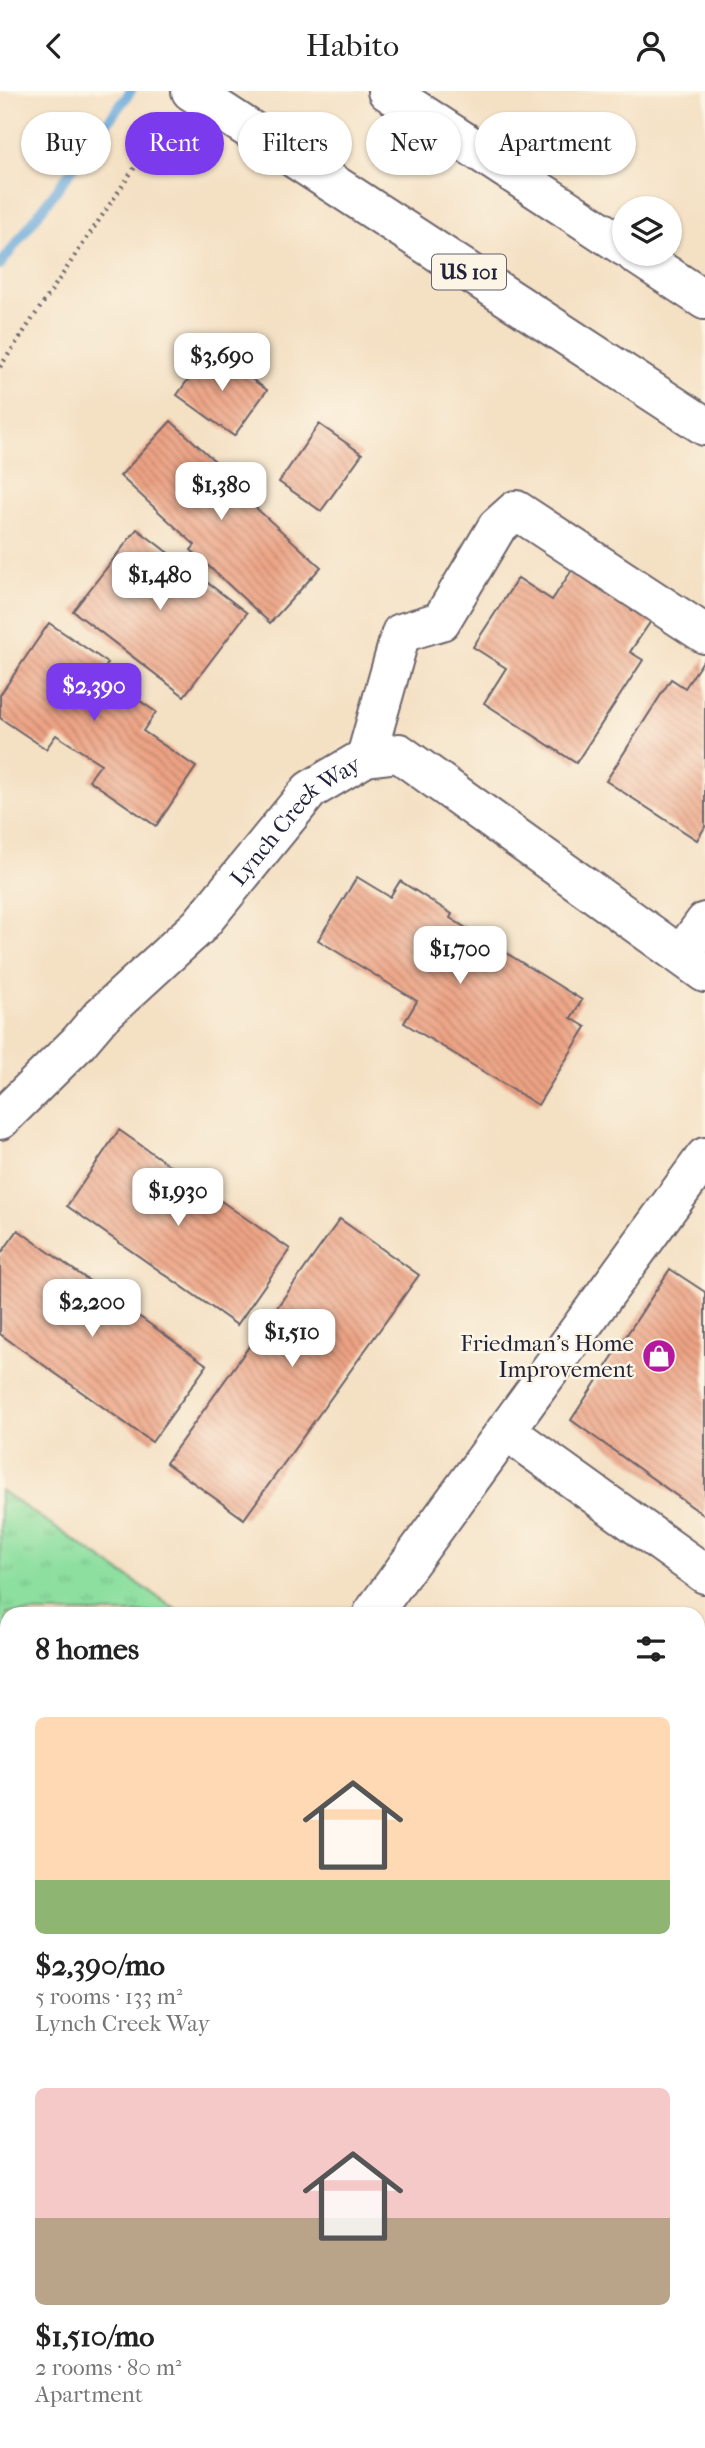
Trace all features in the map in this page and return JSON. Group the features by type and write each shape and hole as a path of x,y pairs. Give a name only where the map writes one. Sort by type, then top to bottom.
{"main road":[{"path":"387,91 612,238"},
{"name":"US 101","path":"181,103 233,119 705,426"},
{"path":"653,266 705,300"},
{"path":"366,757 401,633 441,621 497,527 516,510 705,634"},
{"name":"Lynch Creek Way","path":"0,1120 59,1063 101,1016 200,926 310,790 366,757 399,753 693,964"},
{"path":"693,964 705,922"},
{"path":"377,1607 705,1157"},
{"path":"506,1431 705,1574"}],"path":[{"path":"0,367 181,103"}],"green space":[{"path":"0,1490 172,1607 0,1607"}],"building":[{"path":"210,349 267,390 234,436 177,395"},
{"path":"171,421 251,494 246,499 321,567 270,623 191,550 195,545 120,476"},
{"path":"319,424 362,454 321,511 279,482"},
{"path":"137,529 247,613 184,696 73,611"},
{"path":"574,567 653,618 630,652 643,660 576,763 484,703 506,668 473,647 518,578 552,600"},
{"path":"49,623 108,663 101,674 156,712 143,731 196,767 156,826 89,780 101,764 56,735 46,749 0,718 0,695"},
{"path":"705,658 705,827 697,840 606,781 671,679 685,688"},
{"path":"357,877 390,897 400,881 452,914 450,918 582,1000 571,1018 586,1027 538,1105 404,1023 417,1001 318,940"},
{"path":"119,1130 290,1249 237,1325 67,1206"},
{"path":"340,1219 419,1275 244,1519 166,1463"},
{"path":"18,1230 207,1365 152,1442 0,1334 0,1255"},
{"name":"Friedman's Home Improvement","path":"670,1269 705,1292 705,1516 571,1420"}],"waterway":[{"path":"0,265 131,91"}],"place":[{"name":"Friedman's Home Improvement","path":"659,1356"}]}
